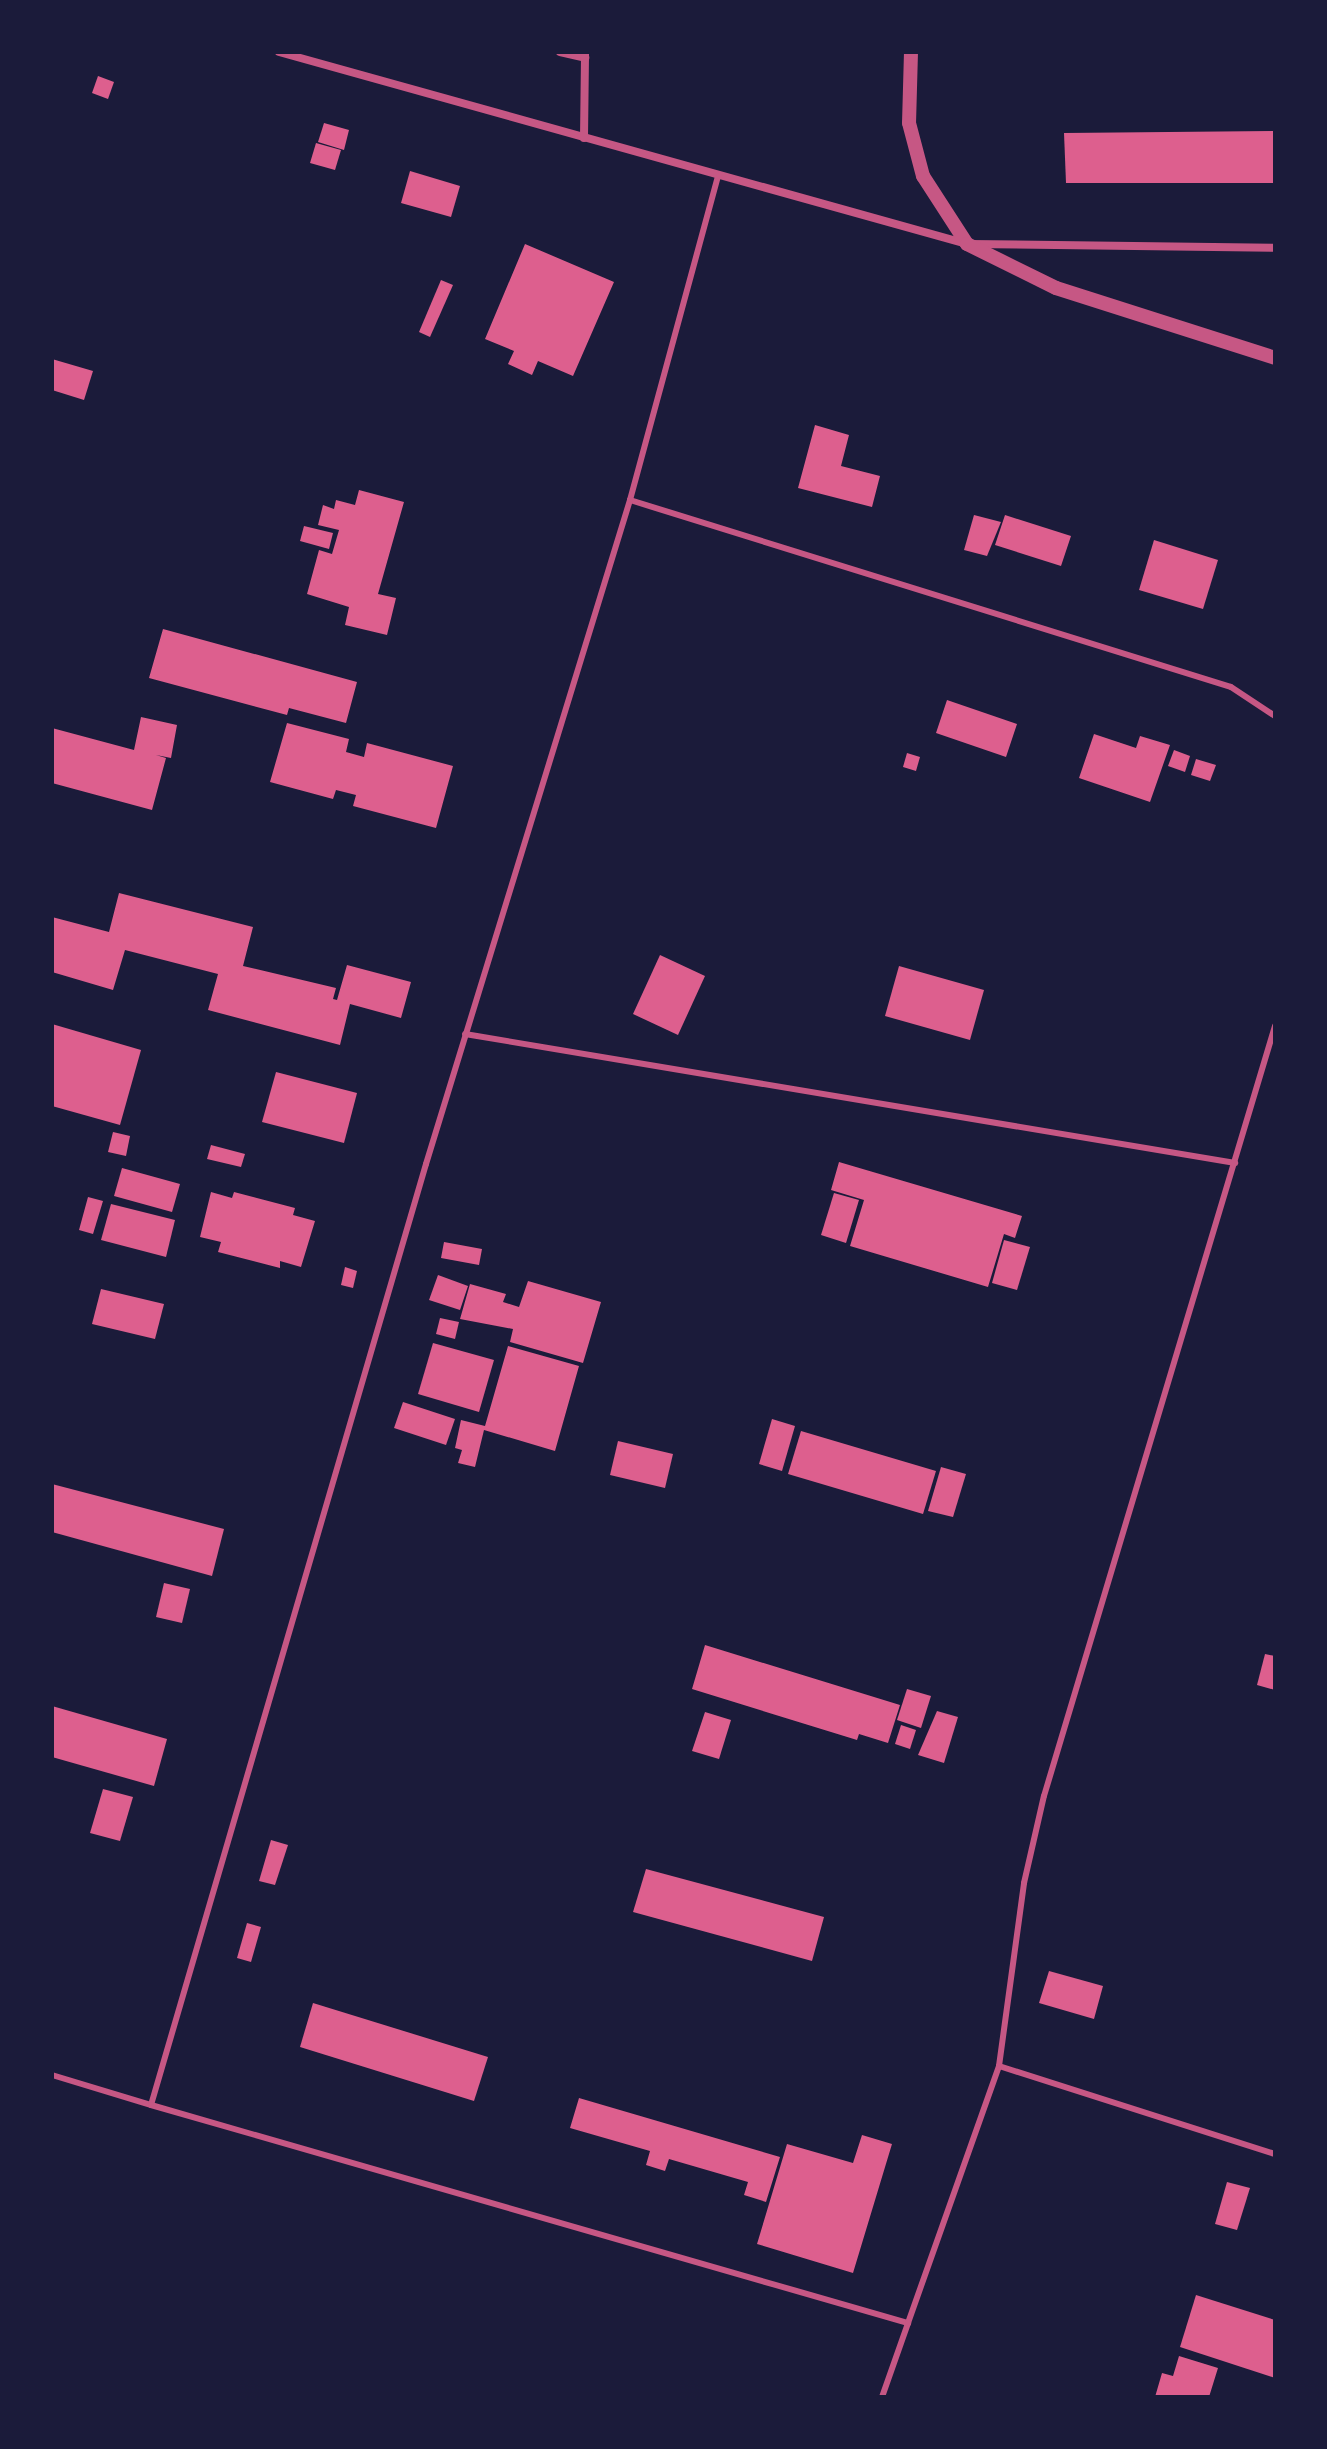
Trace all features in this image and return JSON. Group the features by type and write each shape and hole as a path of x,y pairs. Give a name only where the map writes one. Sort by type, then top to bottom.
{"street":[{"path":"279,52 967,244 1056,288 1275,358"},
{"path":"560,52 585,55 584,138"},
{"path":"911,52 909,123 923,176 967,244"},
{"path":"967,244 1275,248"}],"lane":[{"path":"151,2105 465,1034 630,500 718,177"},
{"path":"630,500 1231,687 1275,716"},
{"path":"882,2397 999,2066 1024,1883 1044,1796 1275,1026"},
{"path":"465,1034 1235,1163"},
{"path":"999,2066 1275,2154"},
{"path":"52,2075 908,2323"}],"building":[{"path":"98,76 114,82 108,99 92,93"},
{"path":"324,123 349,130 344,150 318,142"},
{"path":"1275,131 1275,183 1066,183 1064,133"},
{"path":"316,143 341,150 335,170 310,163"},
{"path":"410,171 460,186 451,217 401,203"},
{"path":"525,244 614,282 573,376 538,361 532,375 508,364 514,351 485,339"},
{"path":"441,280 453,285 430,337 419,332"},
{"path":"52,359 93,371 84,400 52,390"},
{"path":"815,425 849,435 841,466 880,476 872,507 798,488"},
{"path":"359,490 404,502 378,594 396,598 387,635 345,625 349,607 307,594 319,550 332,554 339,530 318,525 323,505 334,509 336,500 355,505"},
{"path":"974,515 1001,522 987,556 964,550"},
{"path":"1005,515 1071,536 1061,566 995,545"},
{"path":"304,526 333,533 329,549 300,541"},
{"path":"1154,540 1218,560 1203,609 1139,590"},
{"path":"163,629 357,682 346,723 289,708 287,715 149,678"},
{"path":"947,700 1017,724 1006,757 936,733"},
{"path":"141,717 177,725 171,758 156,755 166,758 152,810 52,783 52,728 134,750"},
{"path":"287,723 349,739 346,752 364,757 367,743 453,766 436,828 353,806 356,795 336,790 333,799 270,782"},
{"path":"1094,734 1136,748 1140,736 1170,745 1150,802 1079,778"},
{"path":"1174,750 1190,756 1185,772 1168,766"},
{"path":"907,753 920,757 916,771 903,767"},
{"path":"1196,759 1216,765 1210,781 1191,775"},
{"path":"119,893 253,927 243,966 336,988 333,999 337,1000 347,965 411,982 401,1018 350,1004 340,1045 208,1010 218,974 125,950 113,990 52,972 52,917 109,932"},
{"path":"660,955 705,976 678,1035 633,1014"},
{"path":"899,966 984,990 970,1040 885,1016"},
{"path":"52,1024 141,1050 120,1125 52,1106"},
{"path":"276,1072 357,1093 344,1143 262,1122"},
{"path":"113,1132 130,1136 126,1156 108,1152"},
{"path":"211,1145 245,1154 241,1167 207,1159"},
{"path":"839,1162 1022,1216 1015,1238 1004,1234 988,1287 850,1246 864,1200 831,1190"},
{"path":"122,1168 180,1184 172,1212 114,1196"},
{"path":"211,1192 232,1198 234,1192 295,1208 293,1215 315,1221 301,1267 280,1261 280,1268 218,1252 221,1242 200,1237"},
{"path":"834,1193 859,1200 846,1243 821,1235"},
{"path":"88,1197 103,1201 93,1234 79,1230"},
{"path":"111,1204 175,1220 166,1257 101,1240"},
{"path":"1004,1240 1030,1247 1017,1290 992,1283"},
{"path":"444,1242 482,1249 479,1265 441,1258"},
{"path":"345,1267 357,1271 353,1288 341,1285"},
{"path":"438,1275 468,1286 460,1310 429,1300"},
{"path":"528,1281 601,1302 583,1363 510,1342 513,1329 460,1319 470,1284 506,1294 503,1302 519,1307"},
{"path":"101,1289 164,1304 155,1339 92,1324"},
{"path":"440,1318 459,1322 455,1339 436,1334"},
{"path":"433,1343 494,1360 479,1412 418,1394"},
{"path":"508,1346 579,1366 555,1451 484,1430 475,1467 458,1463 462,1450 455,1448 461,1420 485,1426"},
{"path":"403,1402 455,1419 446,1445 394,1428"},
{"path":"772,1419 795,1426 782,1471 759,1464"},
{"path":"801,1431 936,1471 923,1514 788,1474"},
{"path":"618,1441 673,1454 665,1488 610,1475"},
{"path":"941,1467 966,1474 953,1517 928,1511"},
{"path":"52,1484 224,1529 212,1576 52,1532"},
{"path":"164,1583 190,1589 182,1623 156,1617"},
{"path":"705,1645 900,1705 888,1743 859,1734 857,1740 692,1689"},
{"path":"1265,1654 1275,1656 1275,1690 1257,1685"},
{"path":"907,1689 931,1696 921,1728 897,1720"},
{"path":"52,1706 167,1739 154,1786 52,1757"},
{"path":"937,1711 958,1717 944,1763 918,1755"},
{"path":"705,1712 731,1720 719,1759 692,1751"},
{"path":"901,1725 916,1730 910,1749 895,1744"},
{"path":"103,1789 133,1797 120,1841 90,1833"},
{"path":"271,1840 288,1845 275,1885 259,1881"},
{"path":"646,1869 824,1917 812,1961 633,1912"},
{"path":"247,1923 261,1927 251,1962 237,1958"},
{"path":"1049,1971 1103,1986 1094,2019 1039,2003"},
{"path":"313,2003 488,2057 474,2101 300,2047"},
{"path":"579,2098 780,2157 766,2202 744,2195 748,2182 669,2159 665,2171 646,2165 650,2151 570,2128"},
{"path":"862,2135 892,2144 853,2273 757,2244 787,2144 853,2163"},
{"path":"1227,2182 1250,2188 1237,2230 1215,2224"},
{"path":"1196,2295 1275,2320 1275,2378 1180,2347"},
{"path":"1179,2356 1218,2368 1209,2397 1155,2397 1162,2373 1173,2376"}]}
